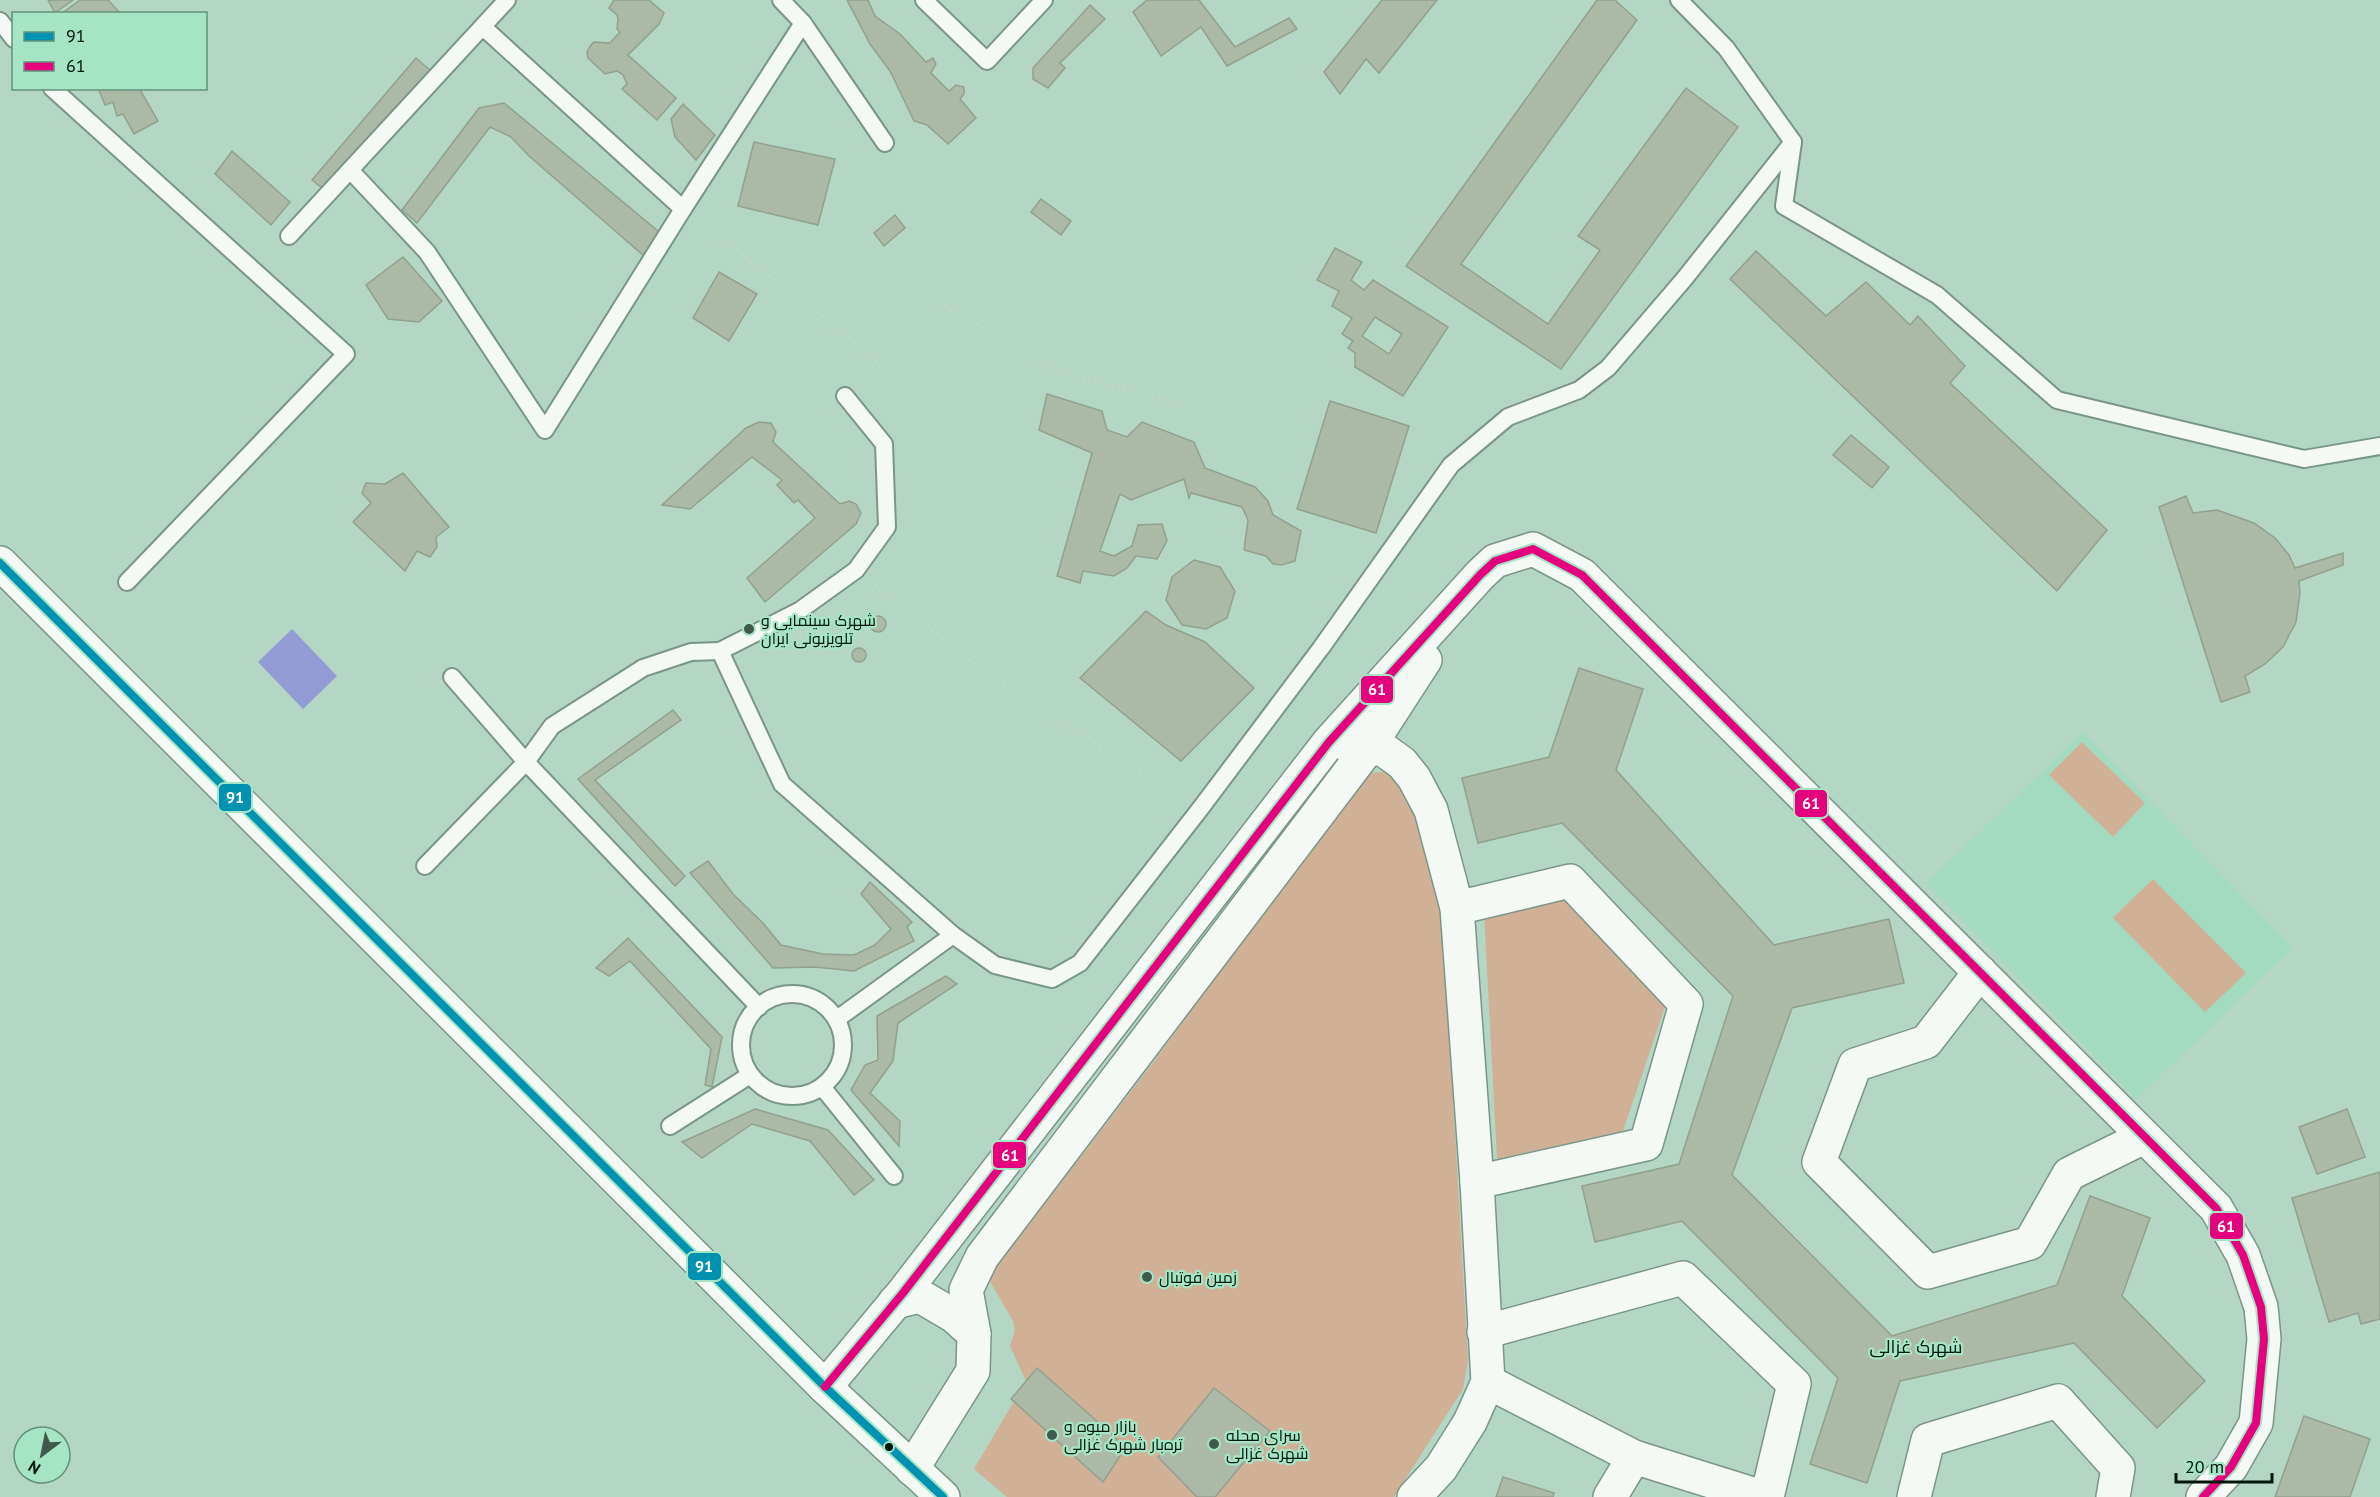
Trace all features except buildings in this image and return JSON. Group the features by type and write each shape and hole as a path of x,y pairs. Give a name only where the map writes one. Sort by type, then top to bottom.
{"street":[{"path":"825,1387 895,1302 1329,742 1480,575 1495,561 1533,549 1582,575 2216,1208 2244,1255 2261,1307 2264,1339 2256,1423 2231,1467 2203,1497"},
{"path":"0,563 825,1387 943,1497"},
{"path":"912,1469 973,1371 974,1334 966,1290 982,1257 1368,748 1480,575"},
{"path":"1329,742 1384,750 1402,763 1414,778 1431,810 1456,908 1477,1182 1488,1382 1470,1422 1441,1468 1414,1497"},
{"path":"1456,908 1570,881 1686,1004 1646,1144 1477,1182"},
{"path":"1980,972 1926,1042 1855,1065 1820,1162 1920,1264 1928,1272 2030,1243 2069,1174 2144,1137"},
{"path":"1024,1136 1058,1156"},
{"path":"1484,1332 1683,1278 1794,1384 1767,1497"},
{"path":"895,1302 920,1296 954,1316 974,1334"},
{"path":"1488,1382 1634,1457 1762,1497"},
{"path":"1914,1497 1928,1440 2058,1401 2118,1468 2113,1497"},
{"path":"1610,1497 1634,1457"}],"lane":[{"path":"289,236 507,0"},
{"path":"781,0 803,23 885,143"},
{"path":"924,0 987,61 1044,0"},
{"path":"1679,0 1726,48 1793,142 1784,206 1937,295 2057,400 2304,459 2380,446"},
{"path":"0,21 12,36"},
{"path":"350,170 427,252 545,430 803,23"},
{"path":"483,27 683,209"},
{"path":"54,90 346,354 127,582"},
{"path":"720,651 782,784 953,935 995,965 1052,979 1080,963 1200,809 1321,648 1451,465 1508,417 1579,390 1608,368 1685,278 1793,142"},
{"path":"425,866 526,762 552,726 643,668 691,652 720,651 799,611 856,570 887,527 884,444 845,396"},
{"path":"452,677 526,762 759,1007"},
{"path":"837,1019 953,935"},
{"path":"798,994 816,999 837,1019 844,1042 842,1060 835,1076 823,1088 808,1095 792,1097 776,1095 762,1087 750,1075 743,1061 741,1045 743,1028 750,1014 764,1002 780,995 798,994"},
{"path":"670,1126 750,1075"},
{"path":"823,1088 894,1176"}],"path":[{"path":"683,209 877,359 934,301 1071,375 1162,399 1196,413"},
{"path":"856,570 994,678 1200,809"}],"shaded area":[{"path":"2083,732 2293,948 2136,1099 1927,883"},
{"path":"2082,742 2145,803 2113,837 2049,775"},
{"path":"1384,772 1399,781 1414,800 1442,906 1468,1360 1463,1389 1394,1497 1007,1497 974,1469 1026,1381 1010,1346 1015,1330 1013,1321 988,1278 1152,1064 1366,773"},
{"path":"2153,879 2246,973 2205,1012 2113,918"},
{"path":"1572,899 1666,1004 1623,1131 1497,1159 1484,913"}],"water":[{"path":"292,629 337,676 303,709 258,662"}],"transit line":[{"name":"61","path":"825,1387 903,1293 1329,742 1480,575 1495,561 1533,549 1582,575 2216,1208 2243,1255 2261,1307 2264,1339 2256,1423 2231,1467 2203,1497"},
{"name":"91","path":"0,563 825,1387 943,1497"}],"place":[{"name":"شهرک سینمایی و تلویزیونی ایران","path":"749,629"},
{"name":"زمین فوتبال","path":"1147,1277"},
{"name":"بازار میوه و تره‌بار شهرک غزالی","path":"1052,1435"},
{"name":"سرای محله شهرک غزالی","path":"1214,1444"}],"district":[{"name":"شهرک غزالی","path":"1916,1346"}]}
